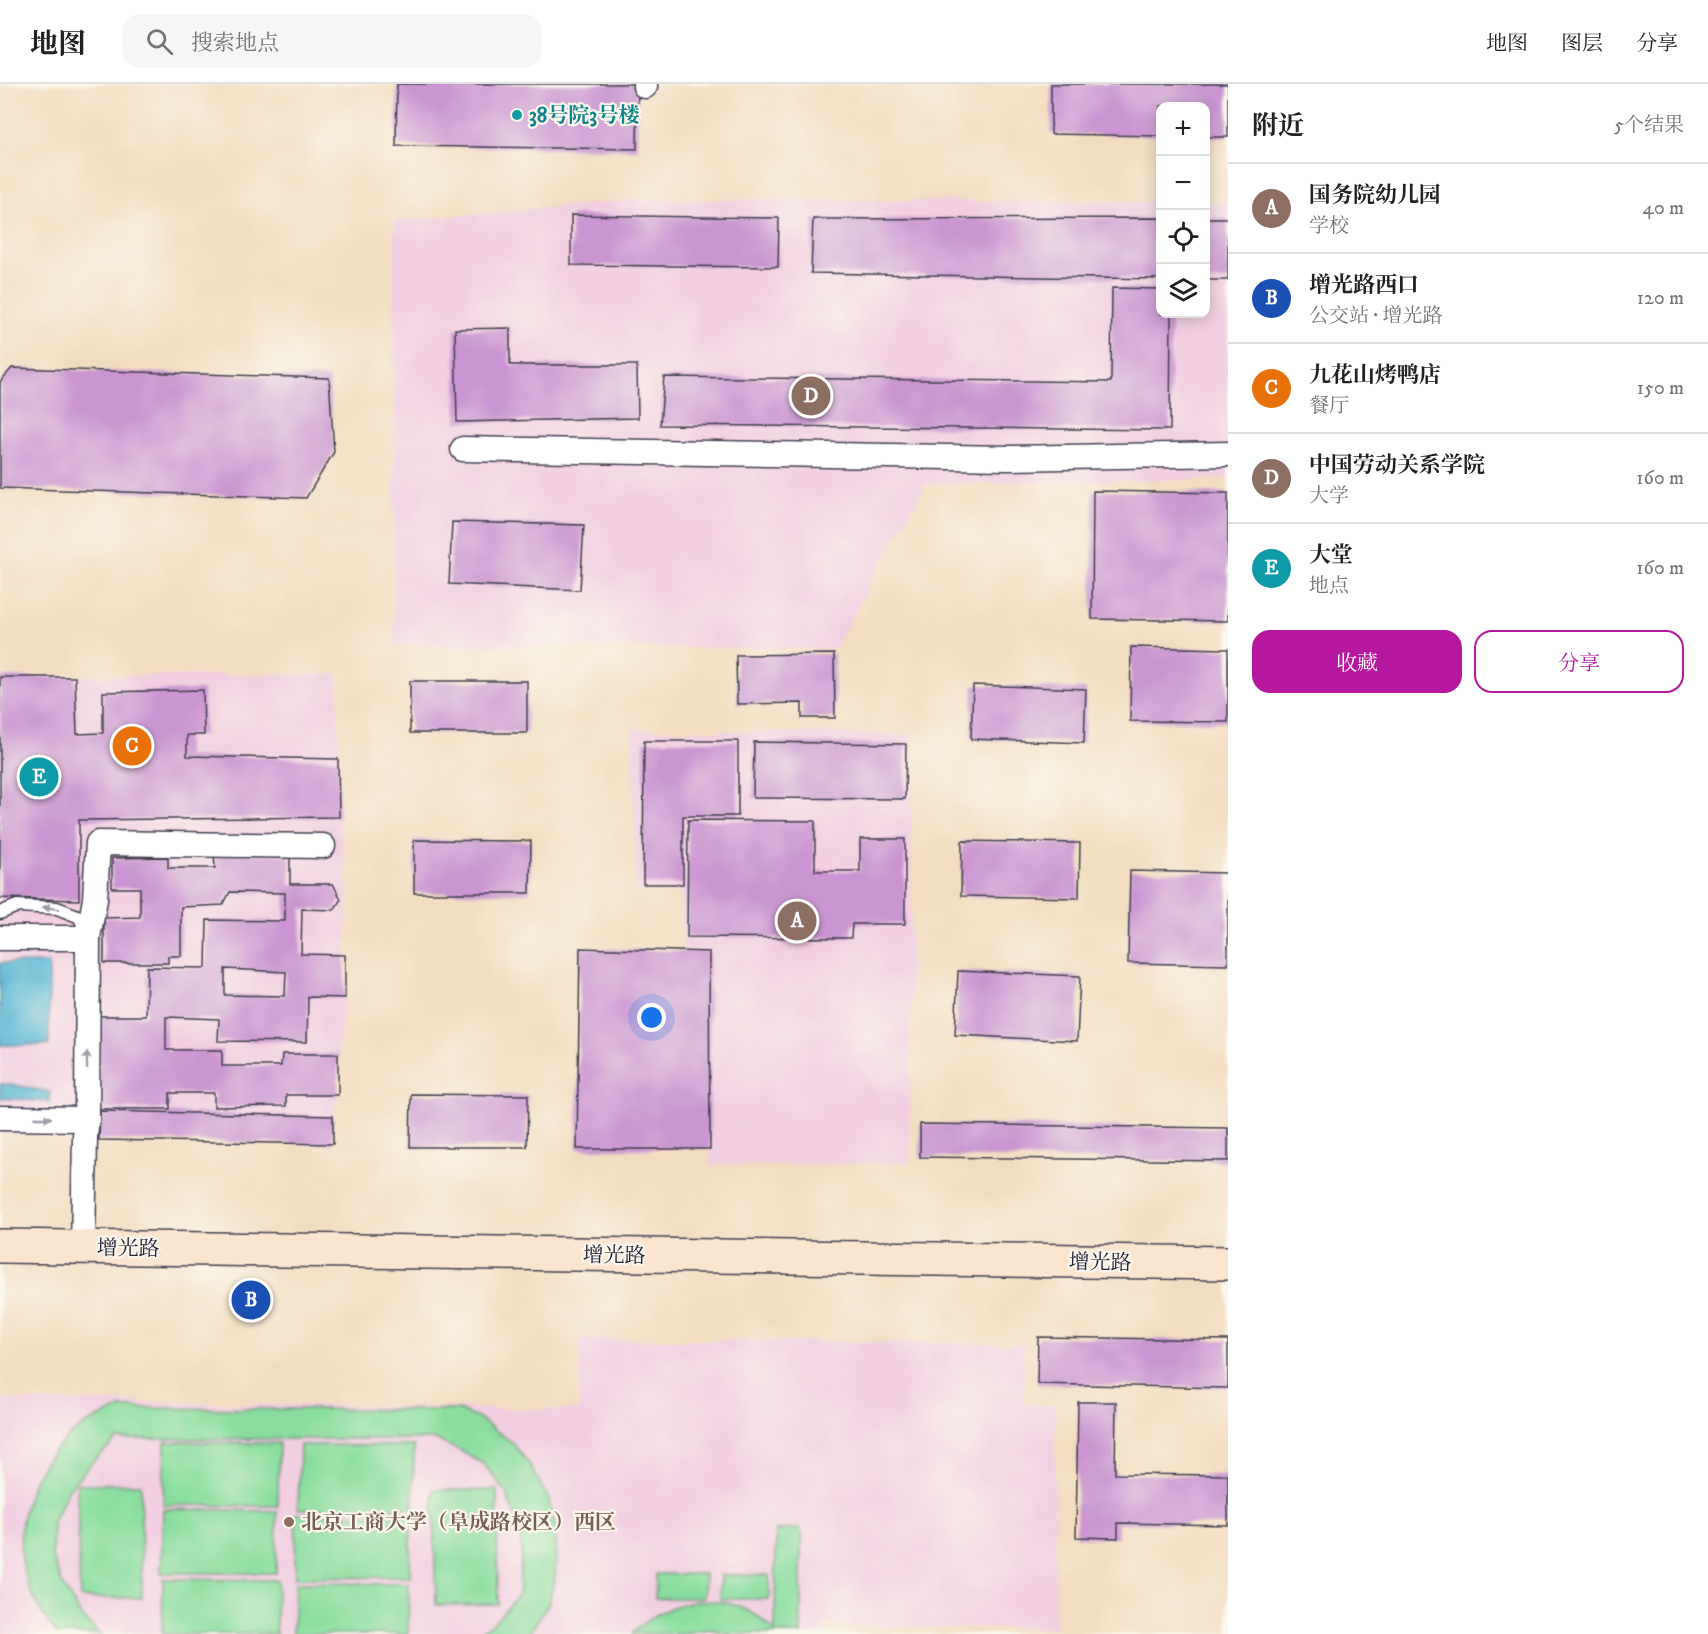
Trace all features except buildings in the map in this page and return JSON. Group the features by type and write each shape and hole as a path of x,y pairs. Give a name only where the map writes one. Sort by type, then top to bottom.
{"street":[{"path":"463,449 1009,458 1228,454"},
{"path":"83,1247 87,1119 88,938 95,899 98,843 323,846"},
{"path":"0,938 88,938"},
{"path":"0,1118 87,1119"},
{"name":"增光路","path":"0,1246 1228,1263"}],"lane":[{"path":"0,913 17,906 57,908 80,917 88,938"}],"shaded area":[{"path":"646,199 1156,202 1156,318 1210,318 1210,202 1228,202 1228,479 926,484 834,649 394,645 394,221"},
{"path":"338,674 339,817 348,892 345,998 338,1054 338,1095 333,1116 333,1144 99,1140 85,1136 0,1134 0,677"},
{"path":"632,729 912,735 910,1163 710,1165 709,952 684,950 680,893 636,891"},
{"path":"580,1339 1024,1344 1024,1405 1055,1405 1055,1629 827,1625 826,1634 0,1634 0,1400 579,1410"}],"green space":[{"path":"120,1408 458,1410 480,1419 513,1443 531,1467 548,1498 555,1524 556,1553 555,1576 549,1602 529,1634 477,1634 491,1625 518,1595 522,1551 519,1525 505,1491 484,1464 433,1439 117,1439 93,1461 68,1490 53,1522 52,1556 63,1586 82,1617 100,1634 57,1634 36,1603 24,1568 21,1545 22,1522 27,1500 36,1478 48,1459 64,1441 87,1423"},
{"path":"165,1442 279,1443 278,1506 163,1505"},
{"path":"300,1445 414,1446 413,1508 298,1509"},
{"path":"77,1484 141,1484 142,1598 80,1598"},
{"path":"433,1490 497,1490 498,1604 436,1605"},
{"path":"163,1509 277,1511 276,1573 161,1573"},
{"path":"296,1514 411,1515 410,1577 295,1578"},
{"path":"801,1529 801,1634 728,1634 710,1630 684,1634 632,1634 657,1614 687,1603 703,1601 718,1601 749,1611 775,1631 776,1530"},
{"path":"656,1574 705,1574 704,1598 655,1598"},
{"path":"721,1575 769,1575 769,1599 720,1599"},
{"path":"163,1579 277,1580 276,1634 162,1634"},
{"path":"295,1583 409,1584 408,1634 293,1634"}],"water":[{"path":"0,963 49,963 49,1045 0,1045"},
{"path":"0,1084 50,1092 50,1102 0,1098"}],"place":[{"name":"38号院3号楼","path":"517,115"},
{"name":"中国劳动关系学院","path":"811,396"},
{"name":"九花山烤鸭店","path":"132,746"},
{"name":"大堂","path":"39,777"},
{"name":"国务院幼儿园","path":"797,921"},
{"name":"增光路西口","path":"251,1300"},
{"name":"北京工商大学（阜成路校区）西区","path":"289,1522"}]}
